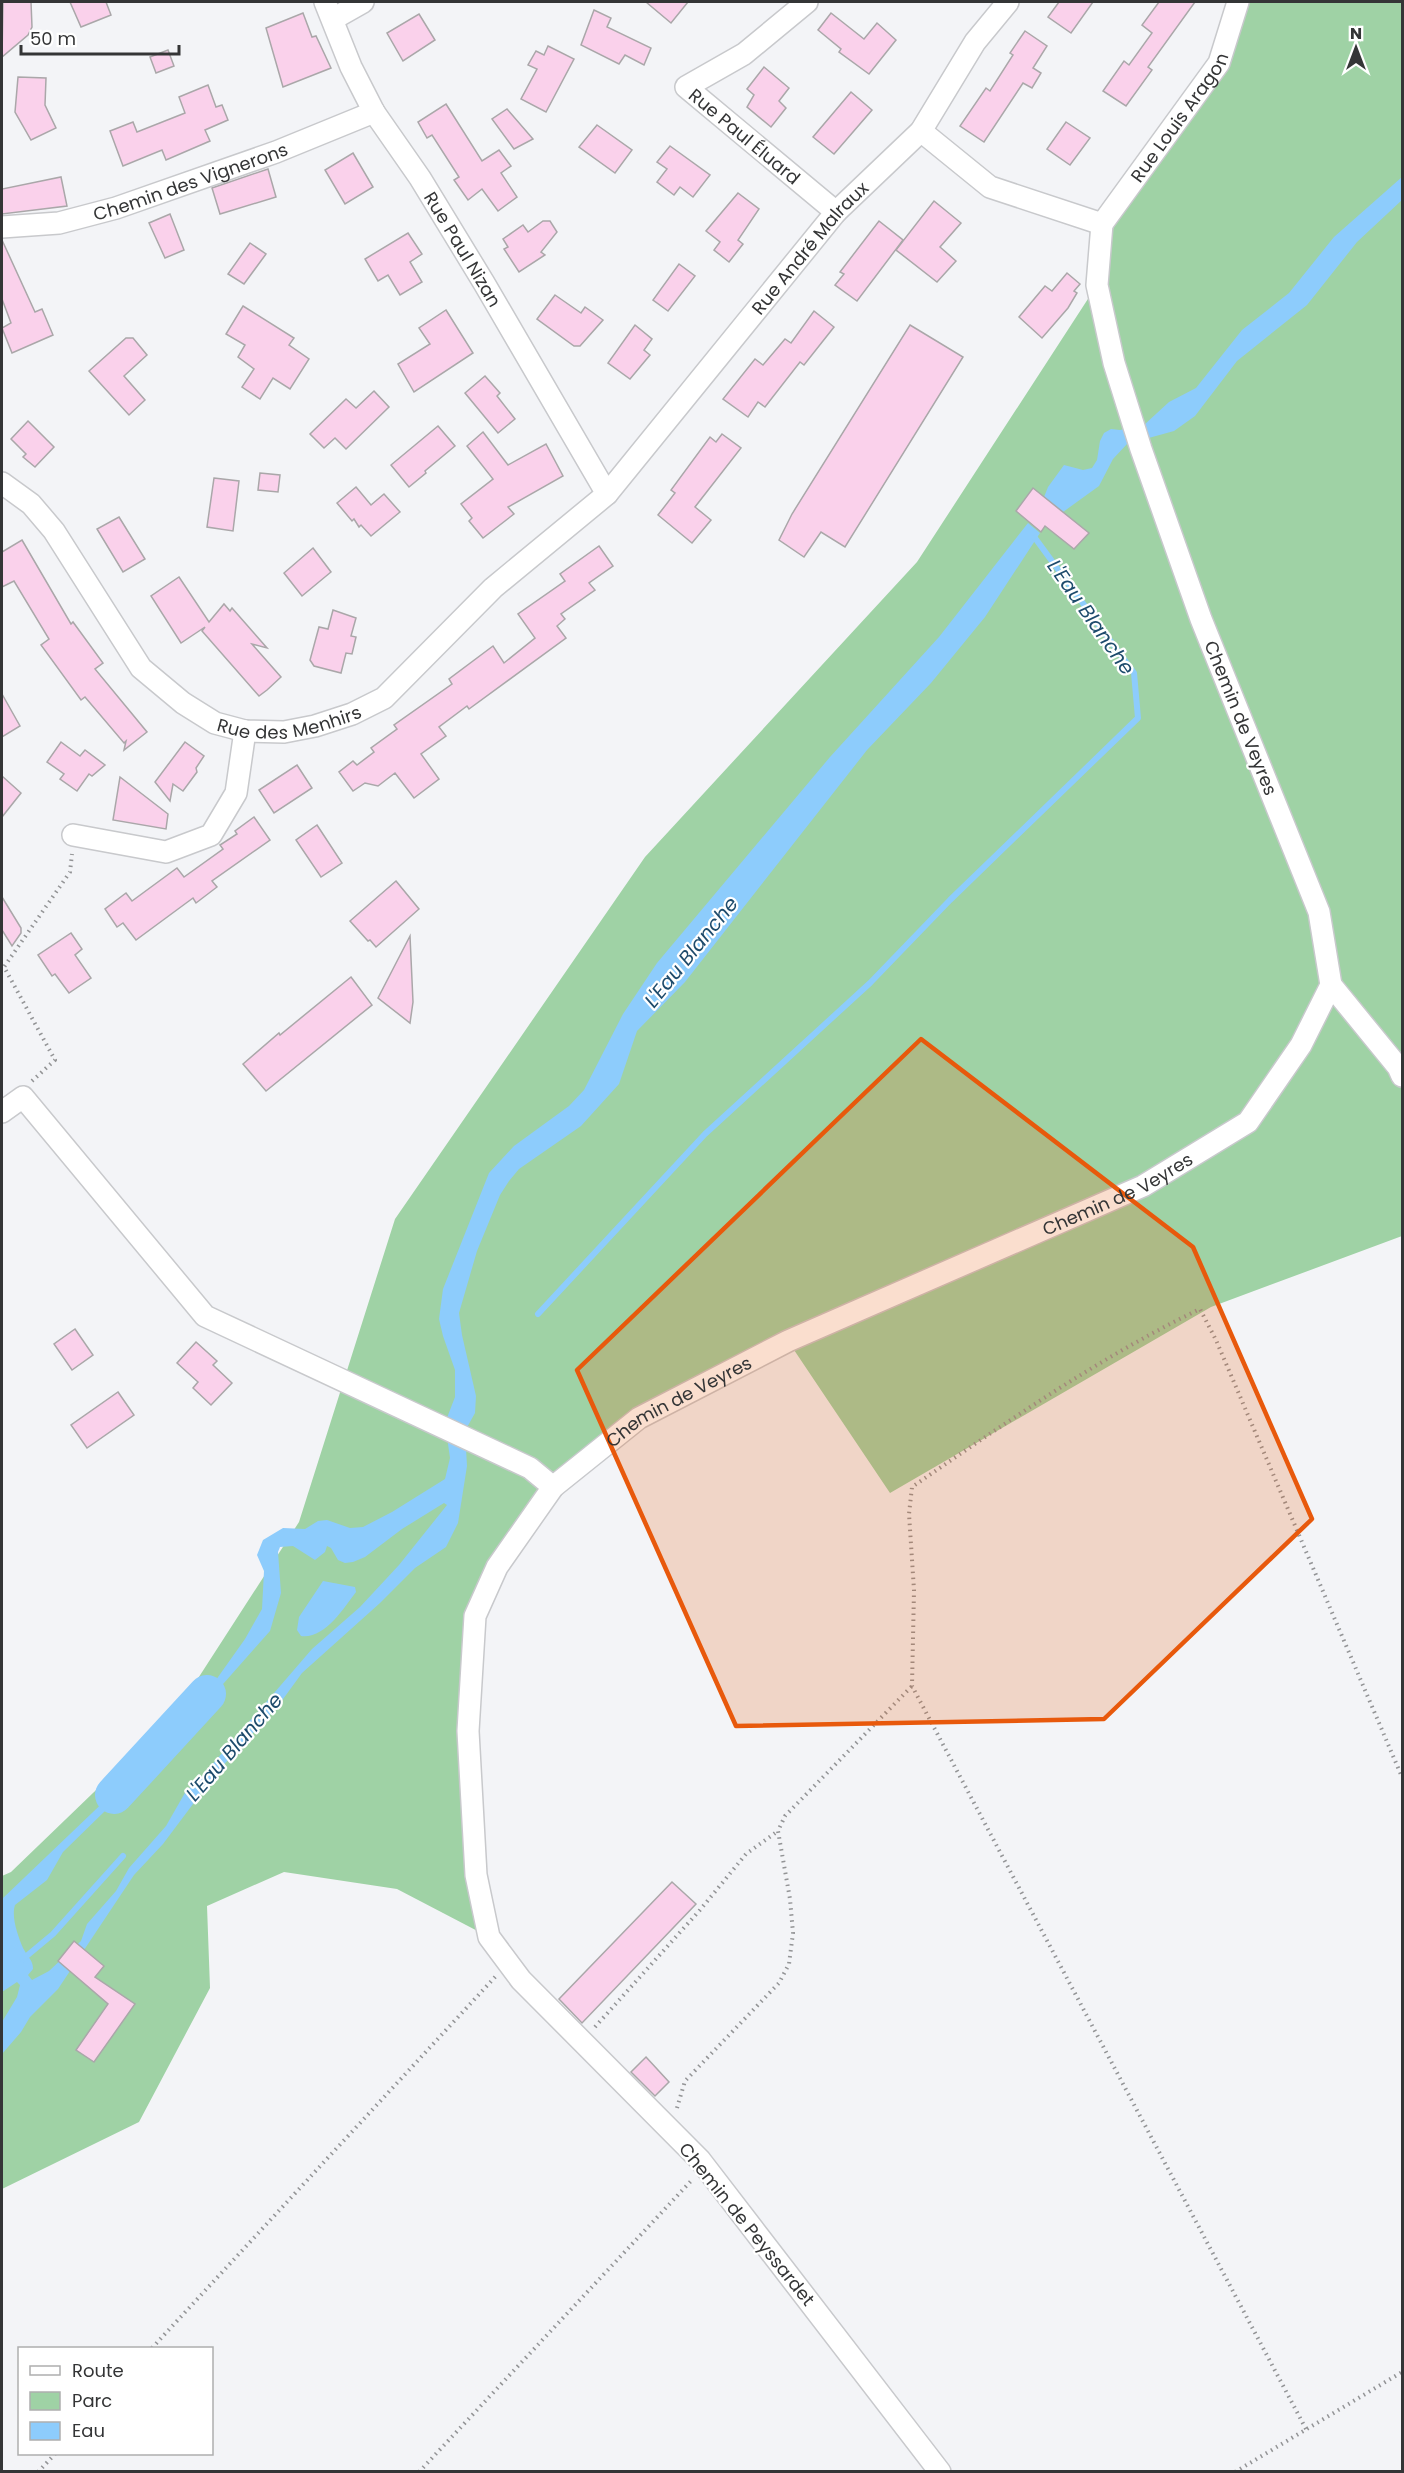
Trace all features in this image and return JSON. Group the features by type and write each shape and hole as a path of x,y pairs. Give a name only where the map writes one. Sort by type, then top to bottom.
{"street":[{"path":"329,10 363,2"},
{"name":"Rue Paul Éluard","path":"807,2 744,54 686,87 836,212"},
{"name":"Rue André Malraux","path":"607,494 836,212 921,131 975,42 1008,2"},
{"name":"Rue Louis Aragon","path":"1102,224 1218,63 1238,2"},
{"name":"Rue Paul Nizan","path":"329,10 351,67 375,112 420,178 484,283 607,494"},
{"name":"Chemin des Vignerons","path":"2,227 58,223 116,208 276,152 375,112"},
{"path":"921,131 990,187 1102,224"},
{"name":"Chemin de Veyres","path":"489,1937 476,1875 468,1731 475,1616 497,1567 552,1487 639,1418 788,1341 1143,1186 1248,1122 1301,1045 1332,985 1318,912 1201,619 1141,449 1114,363 1097,285 1102,224"},
{"name":"Rue des Menhirs","path":"2,483 31,504 54,531 141,668 183,703 215,723 245,731 284,732 315,726 352,714 384,699 493,588 607,494"},
{"path":"73,835 166,852 211,835 236,793 245,731"},
{"path":"1332,985 1398,1067 1402,1076"},
{"path":"2,1112 23,1097 205,1316 530,1468 552,1487"},
{"name":"Chemin de Peyssardet","path":"489,1937 521,1980 700,2160 940,2472"}],"path":[{"path":"23,1097 29,1083 55,1060 4,967 70,872 73,835"},
{"path":"1306,2429 912,1686 914,1590 909,1514 912,1487 1024,1411 1164,1326 1200,1309 1216,1340 1402,1777"},
{"path":"582,2041 700,1910 746,1854 778,1831 785,1816 912,1686"},
{"path":"673,2133 679,2098 685,2081 779,1983 789,1964 793,1933 790,1899 778,1831"},
{"path":"154,2347 508,1962"},
{"path":"419,2472 693,2180"},
{"path":"1235,2472 1402,2372"},
{"path":"38,2472 54,2455"}],"highlighted area":[{"path":"921,1039 1193,1247 1312,1519 1104,1719 736,1726 577,1370"}],"green space":[{"path":"1238,2 1402,2 1402,1236 1211,1307 890,1493 788,1341 639,1418 553,1487 475,1616 468,1731 489,1937 397,1889 284,1872 207,1906 210,1988 139,2122 2,2189 2,1876 11,1872 175,1714 299,1522 395,1219 645,857 917,562 1097,285 1102,224 1219,63"}],"water":[{"path":"1402,177 1402,200 1357,242 1307,305 1237,361 1195,416 1174,431 1127,444 1113,459 1099,486 1063,512 1044,497 1048,487 1064,465 1083,470 1092,468 1097,460 1100,441 1104,433 1111,429 1120,430 1144,425 1169,402 1196,388 1242,330 1289,293 1334,237"},
{"path":"1028,523 1040,533 985,617 931,683 867,750 685,982 637,1031 619,1084 581,1126 519,1169 500,1195 477,1251 459,1313 476,1396 475,1413 465,1431 467,1466 458,1523 446,1547 415,1568 380,1603 302,1673 278,1706 217,1772 163,1844 134,1875 58,1989 30,2017 21,2032 2,2054 2,2022 17,1997 20,1985 17,1982 2,1992 2,1899 160,1748 186,1713 206,1694 245,1639 262,1609 264,1571 257,1555 263,1540 283,1528 305,1529 318,1521 327,1520 350,1528 363,1527 445,1479 450,1458 445,1423 455,1397 455,1370 439,1319 443,1289 489,1173 514,1146 569,1106 584,1090 623,1014 657,963 830,757 939,637","holes":["444,1503 447,1505 399,1565 360,1607 312,1649 198,1781 186,1791 166,1826 129,1868 116,1891 87,1924 81,1941 49,1971 32,1980 28,1975 33,1969 32,1963 23,1948 16,1927 15,1905 47,1880 63,1852 148,1769 270,1631 281,1593 278,1552 280,1547 293,1546 315,1560 325,1552 327,1546 331,1548 338,1560 345,1563 353,1562 365,1557 402,1529"]},
{"path":"323,1581 355,1587 356,1592 326,1628 310,1636 301,1636 297,1630 299,1617"}],"building":[{"path":"3,2 31,2 32,27 28,35 2,57"},
{"path":"70,2 106,2 111,15 81,27"},
{"path":"646,2 688,2 671,23"},
{"path":"1059,2 1093,2 1071,33 1048,17"},
{"path":"1159,2 1195,2 1148,67 1152,70 1126,106 1103,91 1124,61 1129,65 1152,33 1142,25"},
{"path":"594,10 611,18 607,27 651,48 644,65 625,55 619,64 581,45"},
{"path":"303,13 312,37 316,36 331,68 283,87 266,28"},
{"path":"831,13 864,39 877,23 896,40 869,74 839,52 841,49 818,30"},
{"path":"419,14 435,40 403,61 387,33"},
{"path":"1025,31 1047,46 1033,68 1041,73 1032,88 1023,83 984,142 960,126 986,88 990,91 1013,55 1010,53"},
{"path":"548,46 574,59 546,112 521,99 537,69 528,65 536,51 544,55"},
{"path":"168,50 174,66 156,73 150,57"},
{"path":"764,67 789,88 779,101 786,108 771,127 747,107 754,95 747,89"},
{"path":"18,77 46,78 45,105 56,128 31,140 15,112"},
{"path":"208,85 216,107 222,105 228,120 205,130 210,141 166,160 162,150 123,166 110,131 133,122 137,132 185,113 179,97"},
{"path":"851,92 872,110 834,154 813,137"},
{"path":"446,104 482,161 499,150 511,166 501,173 517,197 498,211 482,189 468,200 454,180 459,177 432,135 427,138 418,122"},
{"path":"507,109 533,139 514,149 492,119"},
{"path":"1066,122 1090,138 1070,165 1047,149"},
{"path":"597,125 632,150 615,173 579,147"},
{"path":"670,146 710,175 693,197 680,187 674,195 657,182 667,169 657,162"},
{"path":"353,153 373,187 345,204 325,170"},
{"path":"268,169 276,197 220,214 212,188"},
{"path":"61,177 67,206 2,214 2,189"},
{"path":"738,193 759,209 738,240 743,244 729,262 714,250 720,242 706,231"},
{"path":"934,201 961,223 940,247 956,261 937,282 896,250"},
{"path":"170,214 184,250 165,258 149,223"},
{"path":"543,221 550,221 557,232 541,252 545,255 519,272 504,249 508,247 503,239 523,225 528,232"},
{"path":"879,221 903,240 857,301 835,285 844,274 840,272"},
{"path":"408,233 422,254 410,262 422,282 400,295 388,275 378,281 365,259"},
{"path":"2,240 35,312 42,309 53,335 12,353 2,328 11,323 2,299"},
{"path":"250,243 266,254 244,284 228,274"},
{"path":"679,264 695,276 668,311 653,300"},
{"path":"1067,273 1080,284 1074,291 1077,293 1068,308 1042,338 1019,317 1045,286 1052,291"},
{"path":"555,295 581,313 585,307 603,320 580,346 574,346 537,319"},
{"path":"243,306 294,338 289,345 309,359 290,389 273,378 260,399 242,387 254,369 238,357 245,345 226,334"},
{"path":"446,310 473,353 414,392 398,364 430,344 419,328"},
{"path":"814,311 834,327 804,365 800,362 765,407 758,402 748,417 723,399 755,359 763,365 785,339 791,343"},
{"path":"635,325 652,339 644,350 650,355 630,379 608,363"},
{"path":"910,325 963,357 845,547 821,532 804,557 779,540 792,514"},
{"path":"126,338 133,338 147,355 124,376 145,400 129,415 89,371"},
{"path":"485,376 500,393 497,396 515,419 498,433 465,393"},
{"path":"374,391 389,407 346,449 335,438 324,448 310,434 346,399 356,408"},
{"path":"28,421 54,447 35,467 23,457 26,454 11,439"},
{"path":"438,426 455,446 409,487 391,465"},
{"path":"483,432 508,465 546,444 563,476 508,507 514,514 483,538 469,521 472,518 461,504 493,479 467,446"},
{"path":"722,434 741,448 695,507 711,520 692,543 658,515 675,493 671,490 710,437 716,442"},
{"path":"260,473 280,475 278,492 258,490"},
{"path":"214,478 239,481 233,531 207,527"},
{"path":"356,487 371,505 384,494 400,512 371,536 361,525 359,527 354,519 352,521 337,503"},
{"path":"1033,488 1089,533 1074,549 1045,526 1041,532 1016,511"},
{"path":"119,517 145,559 123,572 97,529"},
{"path":"22,540 71,624 73,622 103,663 95,669 147,732 124,750 126,741 124,743 85,697 81,700 41,645 49,639 14,581 2,587 2,552"},
{"path":"599,546 613,566 589,583 595,590 561,614 565,619 557,626 566,638 469,709 467,706 439,727 446,736 421,754 439,779 414,798 395,773 378,786 365,783 353,791 339,772 353,761 357,765 374,752 371,748 397,729 394,725 452,684 449,679 493,646 504,663 535,638 518,614 565,581 560,574"},
{"path":"313,548 331,572 302,596 284,573"},
{"path":"179,577 209,622 224,604 230,611 232,608 267,648 252,644 281,677 259,696 202,631 205,627 181,643 151,596"},
{"path":"333,610 356,618 351,636 356,637 352,654 346,653 341,673 314,666 310,660 319,627 328,629"},
{"path":"2,694 20,726 2,737"},
{"path":"61,742 80,756 85,750 105,765 92,776 89,774 77,791 60,779 64,774 47,762"},
{"path":"185,742 204,756 196,768 197,772 183,791 173,784 170,801 155,782"},
{"path":"297,765 312,788 274,813 259,790"},
{"path":"2,776 21,793 2,817"},
{"path":"120,777 168,814 166,829 113,820"},
{"path":"254,817 270,840 212,881 217,887 196,903 193,898 136,940 123,923 117,927 105,909 126,893 132,901 177,868 184,877 223,849 220,845 237,834 235,831"},
{"path":"317,825 342,863 321,877 296,840"},
{"path":"396,881 419,909 376,947 350,921"},
{"path":"2,897 21,928 21,933 12,946 2,930"},
{"path":"71,933 82,949 75,955 91,978 69,993 55,974 52,976 38,955"},
{"path":"410,936 413,1002 410,1023 378,998"},
{"path":"351,977 372,1005 266,1091 243,1064"},
{"path":"75,1329 93,1355 72,1370 54,1344"},
{"path":"196,1342 217,1361 213,1365 232,1383 211,1405 193,1388 198,1382 177,1363"},
{"path":"118,1392 134,1415 87,1448 71,1425"},
{"path":"672,1882 696,1904 582,2023 559,1999"},
{"path":"74,1941 104,1966 95,1977 135,2004 94,2062 76,2050 108,2004 58,1961"},
{"path":"646,2057 669,2082 655,2096 631,2072"}],"waterway":[{"name":"L'Eau Blanche","path":"538,1314 705,1134 870,983 950,900 1138,718 1134,673 1035,538"},
{"name":"L'Eau Blanche","path":"114,1795 207,1694"},
{"name":"L'Eau Blanche","path":"23,1959 53,1934 123,1856"}]}
